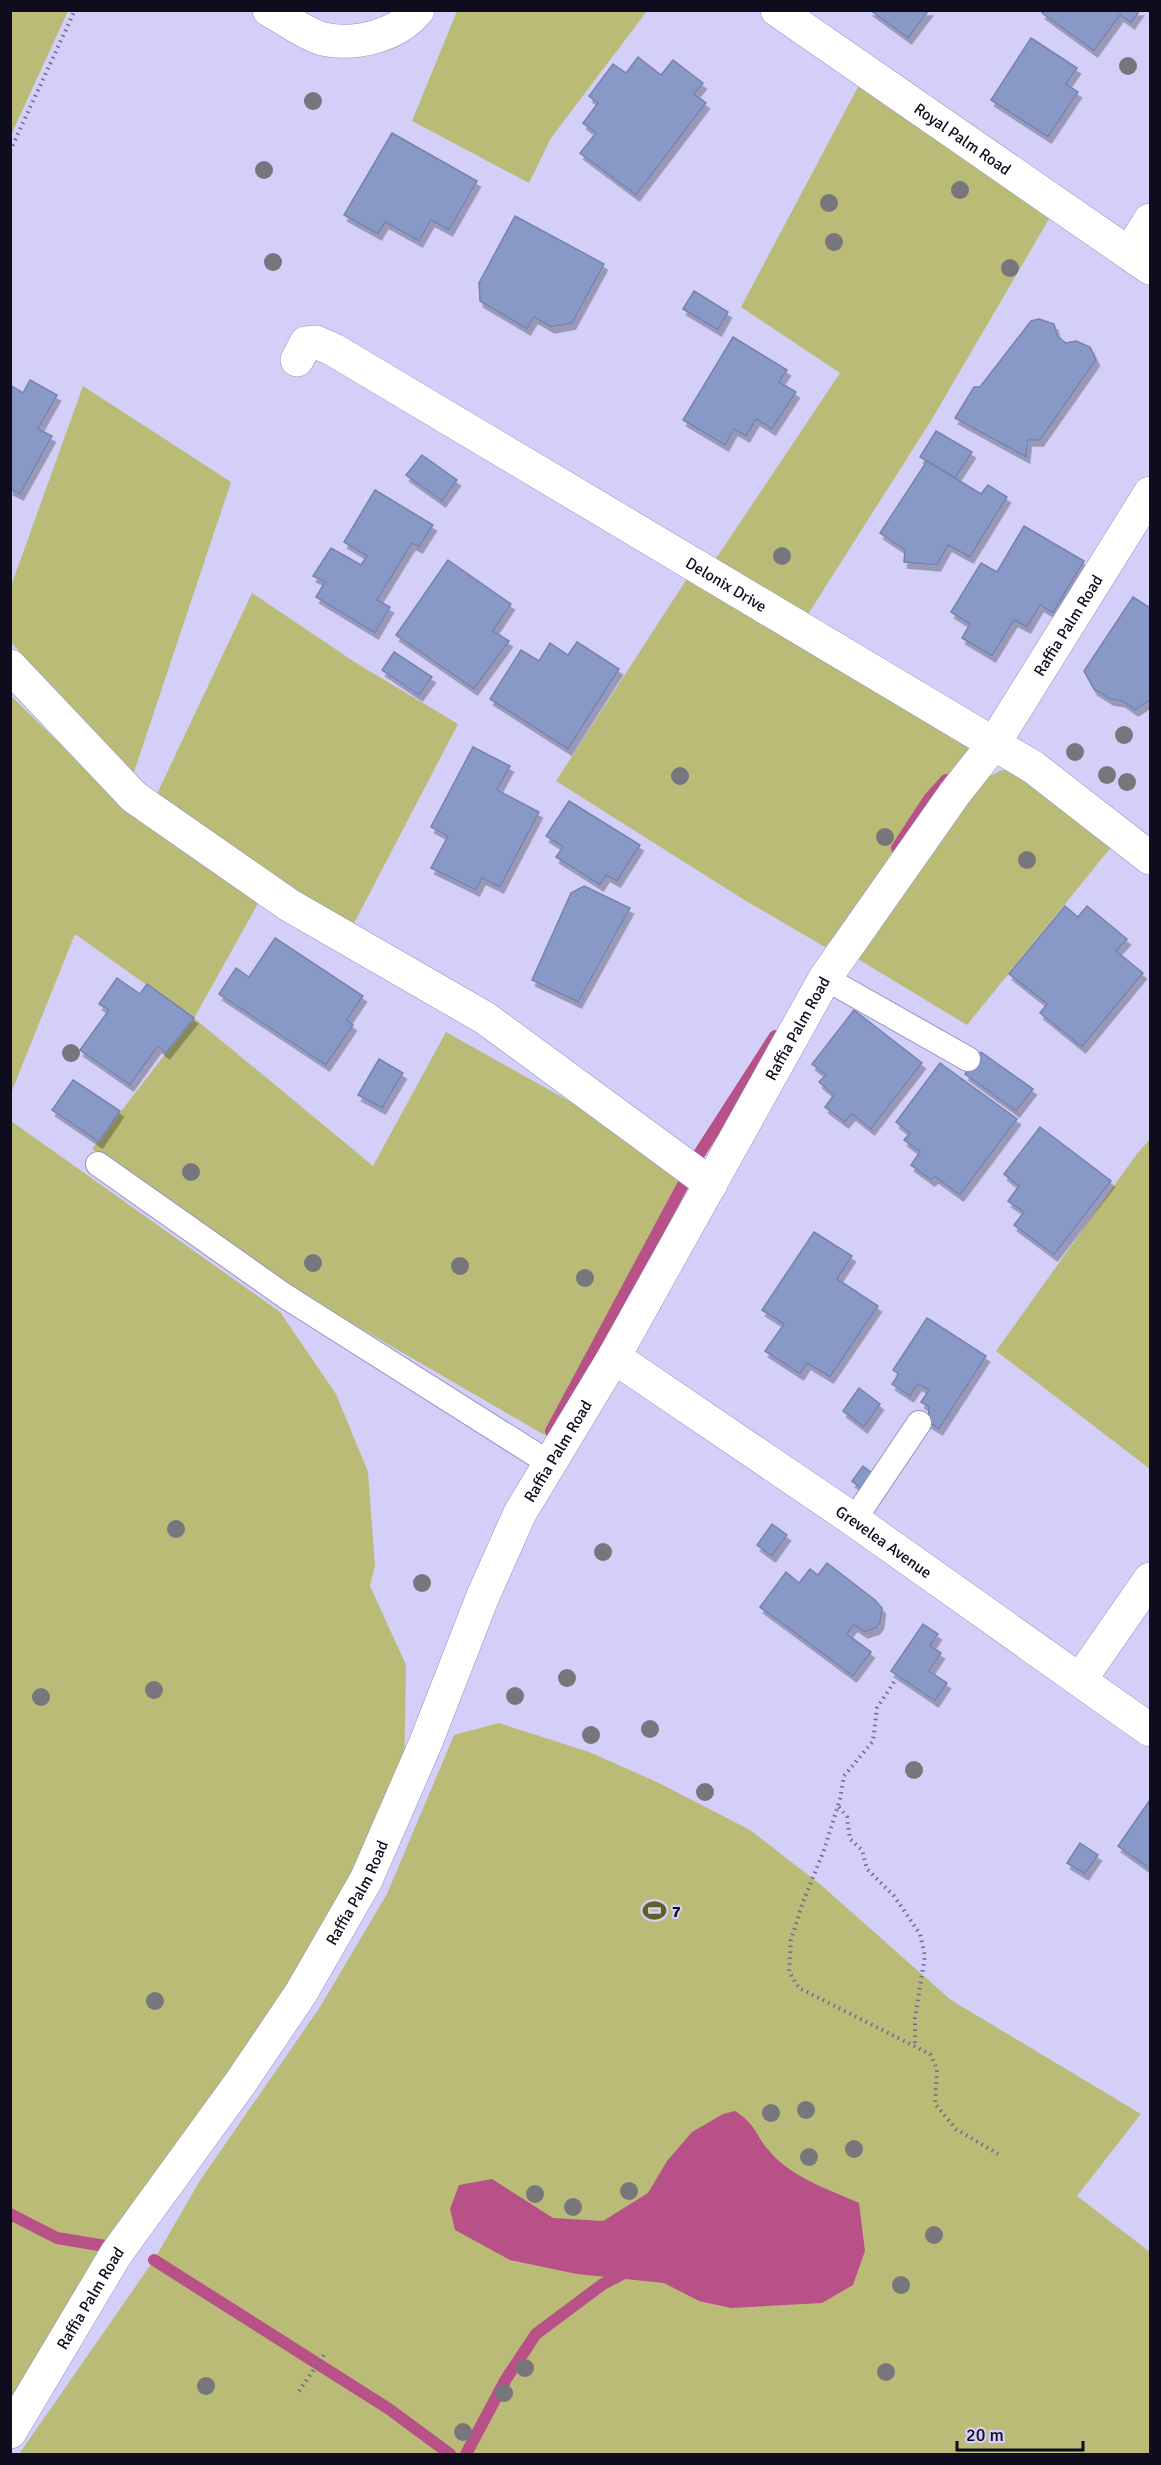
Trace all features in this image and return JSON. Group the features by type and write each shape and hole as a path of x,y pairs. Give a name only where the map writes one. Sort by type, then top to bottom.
{"street":[{"path":"269,10 322,39 341,41 386,34 401,27 418,10"},
{"name":"Royal Palm Road","path":"777,10 1140,260"},
{"path":"1140,260 1150,220"},
{"name":"Delonix Drive","path":"297,360 306,343 316,342 334,350 1033,767 1150,858"},
{"name":"Raffia Palm Road","path":"10,2432 116,2254 301,1993 366,1880 426,1742 483,1596 520,1513 614,1357 825,978 955,793 993,745 1150,493"},
{"path":"10,666 134,797 289,905 485,1018 711,1184"},
{"name":"Grevelea Avenue","path":"614,1357 854,1520 1150,1730"},
{"path":"1080,1680 1150,1579"}],"lane":[{"path":"825,978 968,1059"},
{"path":"98,1164 285,1296 549,1463"},
{"path":"854,1520 919,1423"}],"path":[{"path":"10,151 75,10"},
{"path":"894,1682 877,1708 873,1741 844,1776 838,1806 791,1940 789,1972 799,1988 930,2054 937,2069 935,2104 956,2128 998,2154"},
{"path":"838,1806 848,1817 850,1839 862,1850 867,1869 894,1896 920,1934 925,1956 915,2018 915,2046"},
{"path":"299,2391 326,2352"}],"green space":[{"path":"457,10 647,11 551,138 529,183 412,121"},
{"path":"10,11 68,11 11,135"},
{"path":"859,85 1049,219 932,419 805,619 713,563 840,373 741,307"},
{"path":"83,386 231,482 131,781 11,642 11,586"},
{"path":"690,574 979,751 898,862 825,947 746,901 556,781"},
{"path":"252,593 356,663 458,724 351,929 155,798"},
{"path":"10,695 126,808 260,900 194,1018 373,1166 446,1032 651,1147 683,1178 684,1193 555,1441 305,1296 92,1149 193,1018 75,934 11,1093"},
{"path":"1002,770 1021,772 1116,841 967,1025 853,956 966,803 988,777"},
{"path":"11,1121 280,1312 336,1394 368,1472 375,1566 370,1586 406,1665 404,1787 364,1877 11,2417"},
{"path":"1150,1139 1150,1469 996,1351 1136,1155"},
{"path":"499,1723 589,1752 657,1782 750,1830 821,1885 951,2000 1141,2114 1077,2196 1150,2252 1150,2454 19,2454 154,2260 199,2182 320,2007 387,1894 454,1735"}],"shaded area":[{"path":"735,2111 752,2126 771,2153 790,2170 859,2203 865,2251 853,2285 822,2303 731,2308 699,2301 664,2283 577,2274 510,2260 455,2230 450,2209 459,2185 492,2179 553,2218 603,2221 648,2193 667,2161 692,2132 723,2114"}],"building":[{"path":"870,10 929,10 908,38"},
{"path":"1045,10 1140,10 1131,23 1120,15 1094,51 1042,13"},
{"path":"1031,38 1077,68 1066,84 1078,92 1048,137 991,100"},
{"path":"638,57 661,75 673,60 703,83 694,94 706,103 636,195 580,153 596,133 583,123 598,103 589,96 613,64 626,73"},
{"path":"392,133 477,181 449,230 431,220 419,241 385,222 378,234 344,215"},
{"path":"515,216 604,264 572,323 551,327 534,317 527,329 480,301 479,283"},
{"path":"694,291 728,312 718,330 683,309"},
{"path":"1039,319 1054,324 1058,337 1066,343 1076,341 1090,347 1096,360 1040,440 1028,440 1026,457 955,418 974,387 980,387 1031,321"},
{"path":"733,337 787,370 779,382 796,392 772,429 756,419 746,436 734,429 725,445 683,420"},
{"path":"30,380 57,395 38,429 52,436 20,494 10,489 10,385 23,393"},
{"path":"936,431 972,452 955,478 920,457"},
{"path":"422,455 457,480 442,501 406,475"},
{"path":"927,461 981,494 988,485 1007,497 970,557 948,545 937,565 904,562 905,550 880,533"},
{"path":"375,490 433,525 419,547 412,543 377,600 390,607 375,633 316,597 325,582 313,576 331,548 361,565 367,556 344,542"},
{"path":"1024,526 1084,561 1053,613 1040,605 1027,627 1014,620 992,656 962,638 970,624 951,612 981,563 997,572"},
{"path":"448,560 511,604 493,631 509,641 474,689 396,635"},
{"path":"1133,597 1150,608 1150,700 1135,710 1122,701 1110,699 1094,689 1084,671"},
{"path":"577,642 619,669 568,749 490,699 521,650 539,661 550,643 568,655"},
{"path":"394,652 432,677 419,695 382,670"},
{"path":"473,747 510,766 497,790 539,812 500,887 482,878 476,890 431,868 448,836 431,827"},
{"path":"569,801 640,845 617,881 606,875 600,885 556,857 563,847 546,836"},
{"path":"584,886 630,908 578,1002 532,980 571,893"},
{"path":"1065,906 1078,917 1087,906 1127,939 1116,951 1143,973 1082,1047 1040,1013 1047,1004 1009,974"},
{"path":"275,938 363,996 347,1020 353,1025 326,1065 219,994 236,968 249,977"},
{"path":"117,978 140,994 147,984 194,1018 166,1053 158,1046 130,1085 80,1050 109,1010 99,1004"},
{"path":"854,1010 922,1063 871,1129 852,1114 845,1122 825,1107 834,1095 819,1082 826,1075 812,1064"},
{"path":"981,1052 1033,1089 1016,1111 965,1074"},
{"path":"379,1059 403,1073 382,1108 358,1095"},
{"path":"940,1063 1017,1119 960,1195 935,1177 931,1180 911,1165 920,1152 904,1140 910,1133 896,1122"},
{"path":"73,1080 120,1111 99,1142 52,1110"},
{"path":"1040,1127 1111,1181 1054,1255 1014,1225 1024,1212 1008,1201 1019,1186 1004,1174"},
{"path":"814,1232 852,1256 837,1279 878,1306 830,1377 807,1363 800,1374 765,1351 784,1324 762,1310"},
{"path":"927,1318 986,1356 939,1429 928,1422 929,1407 921,1402 929,1390 918,1384 910,1396 892,1384 899,1374 893,1370"},
{"path":"859,1388 880,1404 864,1427 843,1411"},
{"path":"863,1466 878,1478 867,1493 852,1481"},
{"path":"772,1524 787,1535 772,1556 757,1545"},
{"path":"827,1563 882,1608 880,1623 876,1628 864,1632 854,1625 847,1634 871,1652 853,1676 760,1607 786,1572 799,1583 810,1569 818,1575"},
{"path":"923,1624 938,1634 930,1646 941,1653 929,1671 947,1683 935,1701 891,1671"},
{"path":"1150,1800 1150,1869 1118,1846"},
{"path":"1080,1843 1098,1855 1085,1874 1067,1863"}],"waterway":[{"path":"897,848 929,799 946,780"},
{"path":"699,1154 775,1036"},
{"path":"551,1431 685,1181"},
{"path":"10,2214 57,2238 105,2246"},
{"path":"154,2260 389,2409 450,2454"},
{"path":"466,2454 506,2379 536,2334 603,2284 628,2271"}],"place":[{"name":"7","path":"654,1911"}]}
